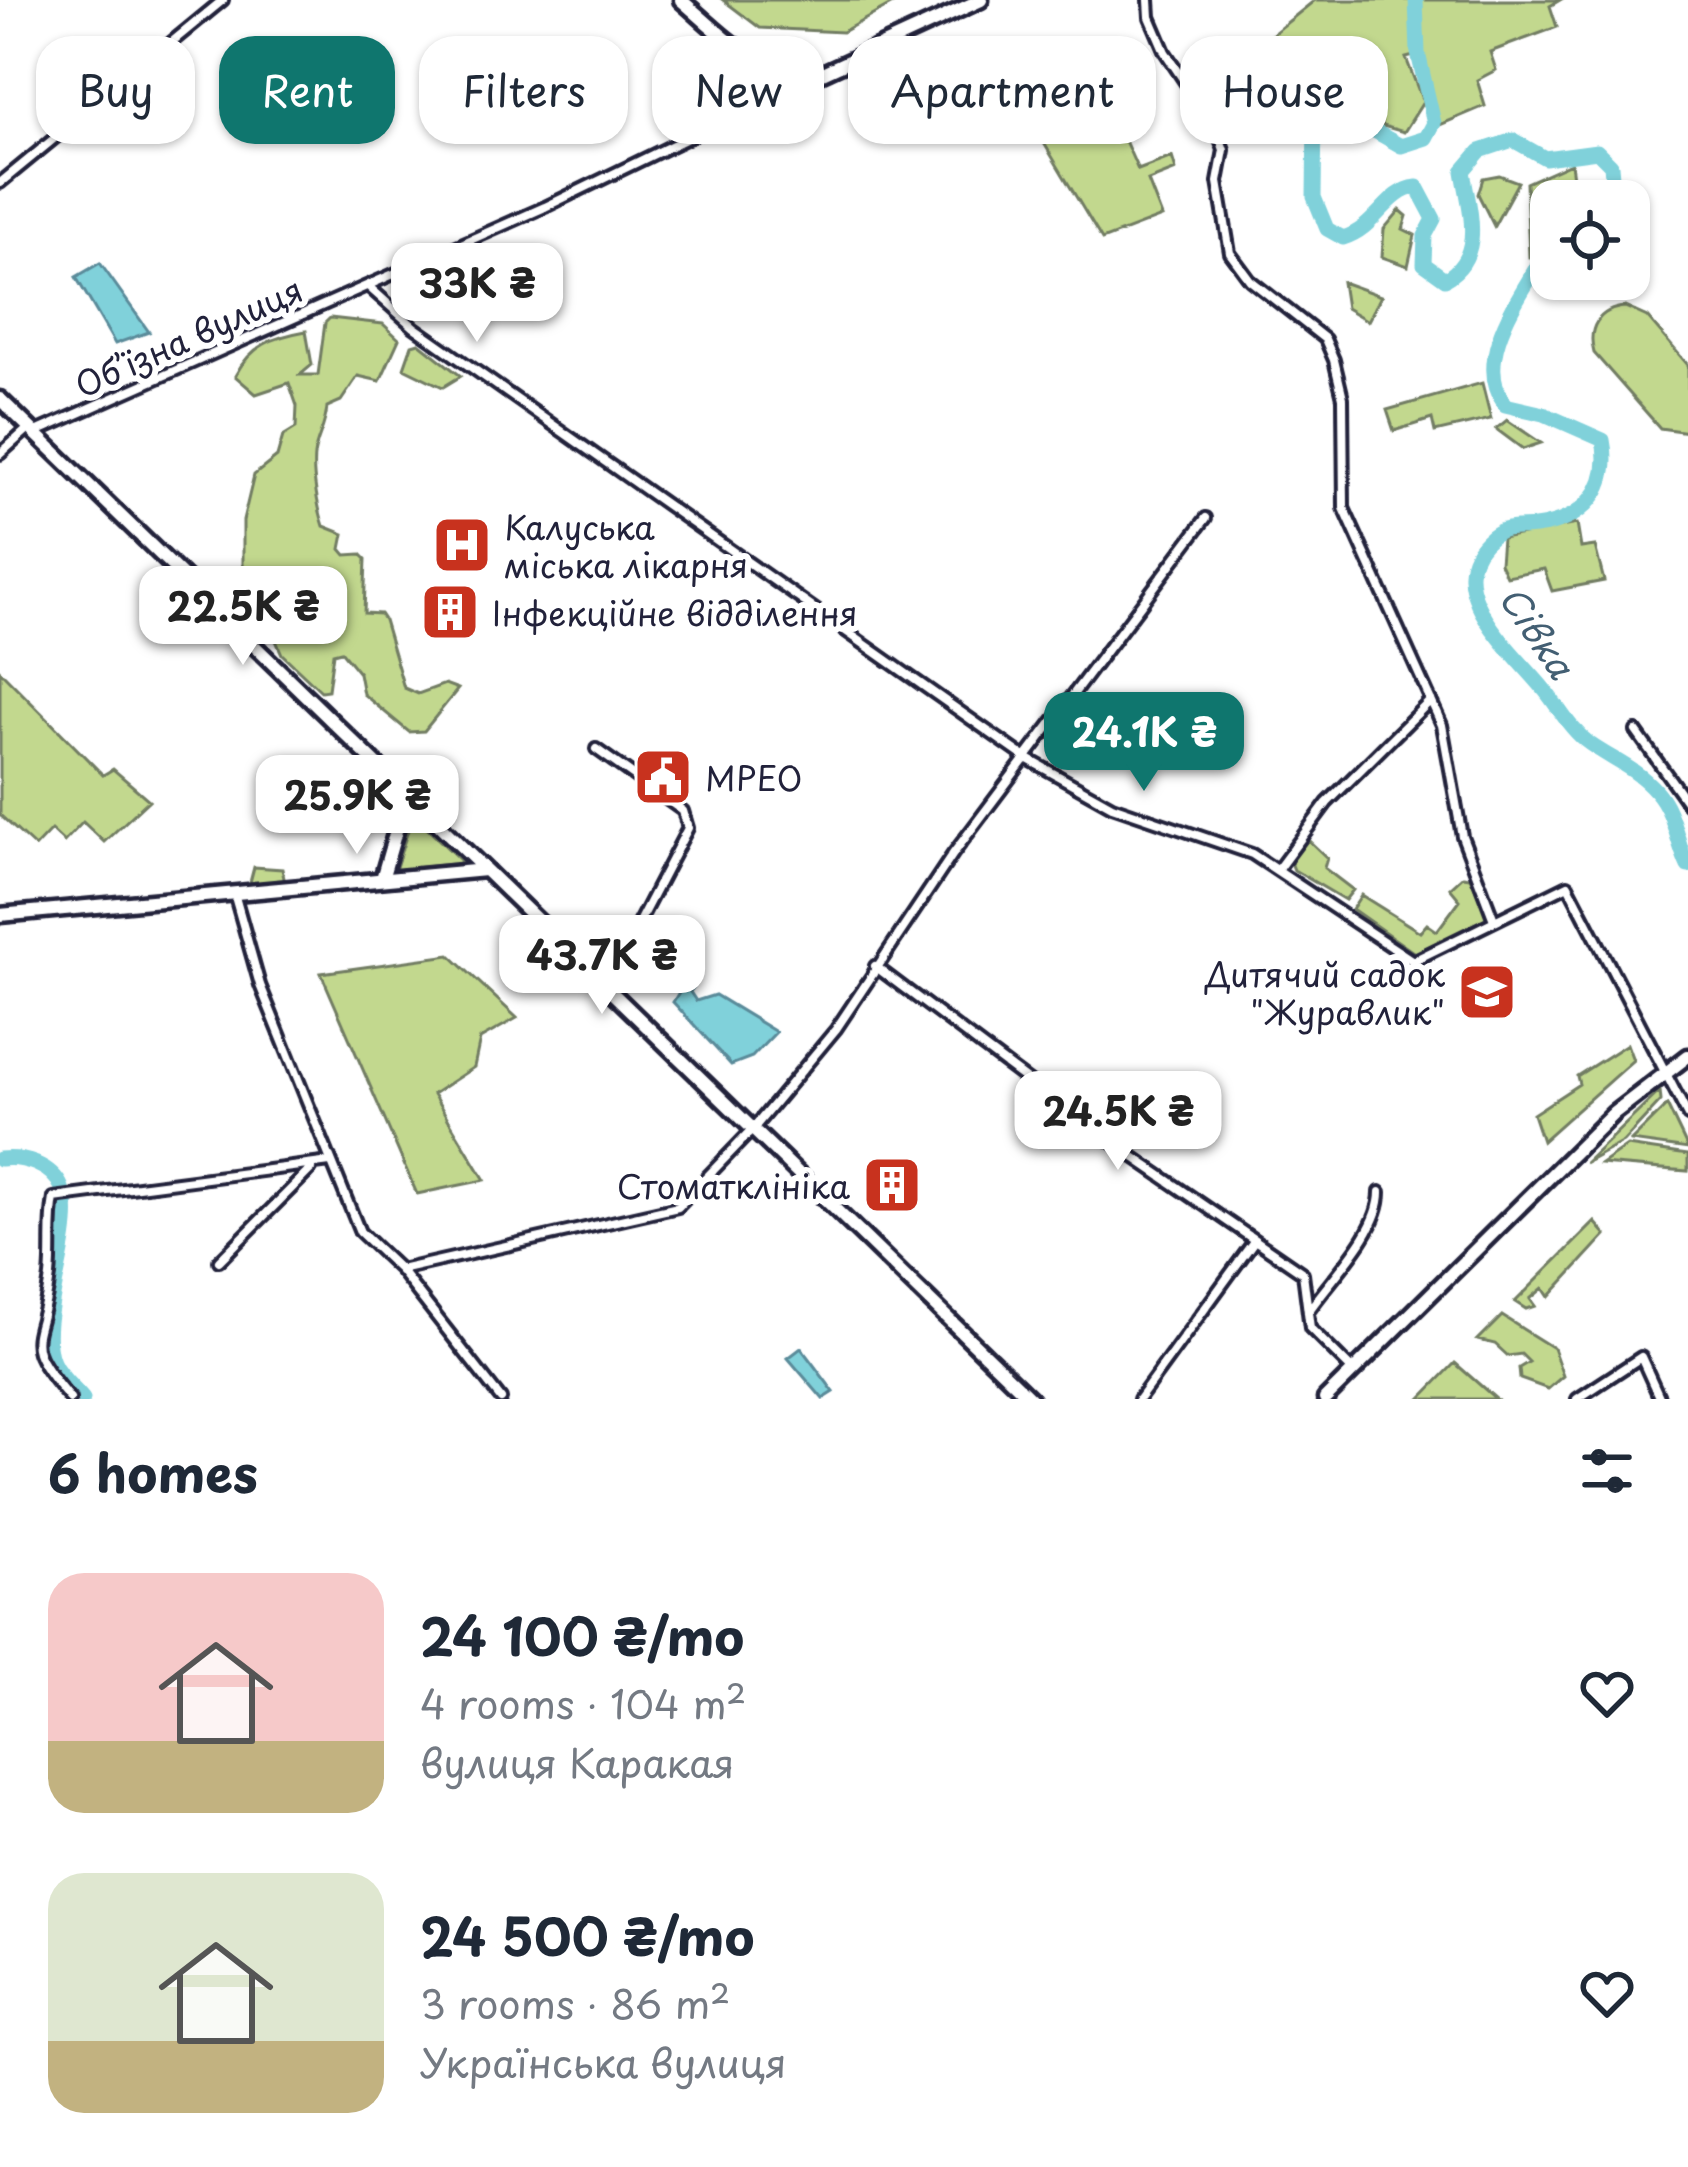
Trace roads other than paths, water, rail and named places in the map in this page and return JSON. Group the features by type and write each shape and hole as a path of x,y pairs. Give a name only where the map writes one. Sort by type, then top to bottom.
{"main road":[{"path":"681,0 724,36"},
{"name":"Обʼїзна вулиця","path":"824,72 981,0"},
{"path":"0,399 1031,1399"},
{"path":"382,879 407,793"},
{"path":"0,915 485,870"},
{"path":"1325,1399 1556,1168 1663,1072 1688,1056"}],"street":[{"path":"0,183 223,0"},
{"path":"1149,0 1150,17 1165,52 1217,130 1224,150 1218,182 1230,253 1250,280 1324,339 1334,360 1343,398 1344,508 1431,700 1448,751 1462,836 1494,920"},
{"name":"Обʼїзна вулиця","path":"0,454 32,430 369,287 670,144"},
{"path":"369,287 414,327 1026,758 1112,806 1252,854 1413,961 1568,885 1688,1116"},
{"path":"400,1270 678,1207 753,1129 836,1029 875,966 1206,518"},
{"path":"1278,868 1338,791 1431,700"},
{"path":"1636,731 1688,804"},
{"path":"596,749 687,820 605,987"},
{"path":"233,892 260,985 360,1232 400,1270 500,1399"},
{"path":"875,966 1303,1273 1310,1328 1352,1370"},
{"path":"70,1399 40,1364 33,1340 50,1277 54,1198 312,1168 330,1162"},
{"path":"219,1261 312,1168"},
{"path":"1307,1312 1368,1228 1380,1208 1380,1192"},
{"path":"1139,1399 1254,1241"},
{"path":"1576,1399 1641,1358 1660,1399"}],"water":[{"path":"100,263 149,332 115,344 76,277"},
{"path":"687,979 695,985 690,992 696,1001 715,995 776,1032 752,1057 731,1065 673,1002"},
{"path":"801,1348 834,1392 823,1399 788,1358"}],"waterway":[{"name":"Сівка","path":"1416,0 1418,53 1434,123 1426,138 1401,146 1332,107 1315,112 1314,197 1327,229 1343,238 1355,233 1398,195 1417,187 1434,219 1425,236 1424,264 1445,279 1458,269 1470,245 1471,216 1463,171 1480,151 1513,140 1545,158 1597,151 1611,165 1612,180"},
{"name":"Сівка","path":"1530,279 1496,350 1496,388 1505,405 1544,414 1603,440 1603,473 1591,500 1567,518 1492,536 1476,555 1471,575 1475,596 1499,637 1576,732 1656,791 1688,866"},
{"path":"0,1159 36,1164 62,1188"},
{"path":"66,1203 49,1346 56,1367 83,1399"}],"place":[{"name":"Калуська міська лікарня","path":"462,545"},
{"name":"Інфекційне відділення","path":"450,612"},
{"name":"МРЕО","path":"663,777"},
{"name":"Дитячий садок \"Журавлик\"","path":"1487,992"},
{"name":"Стоматклініка","path":"892,1185"}]}
